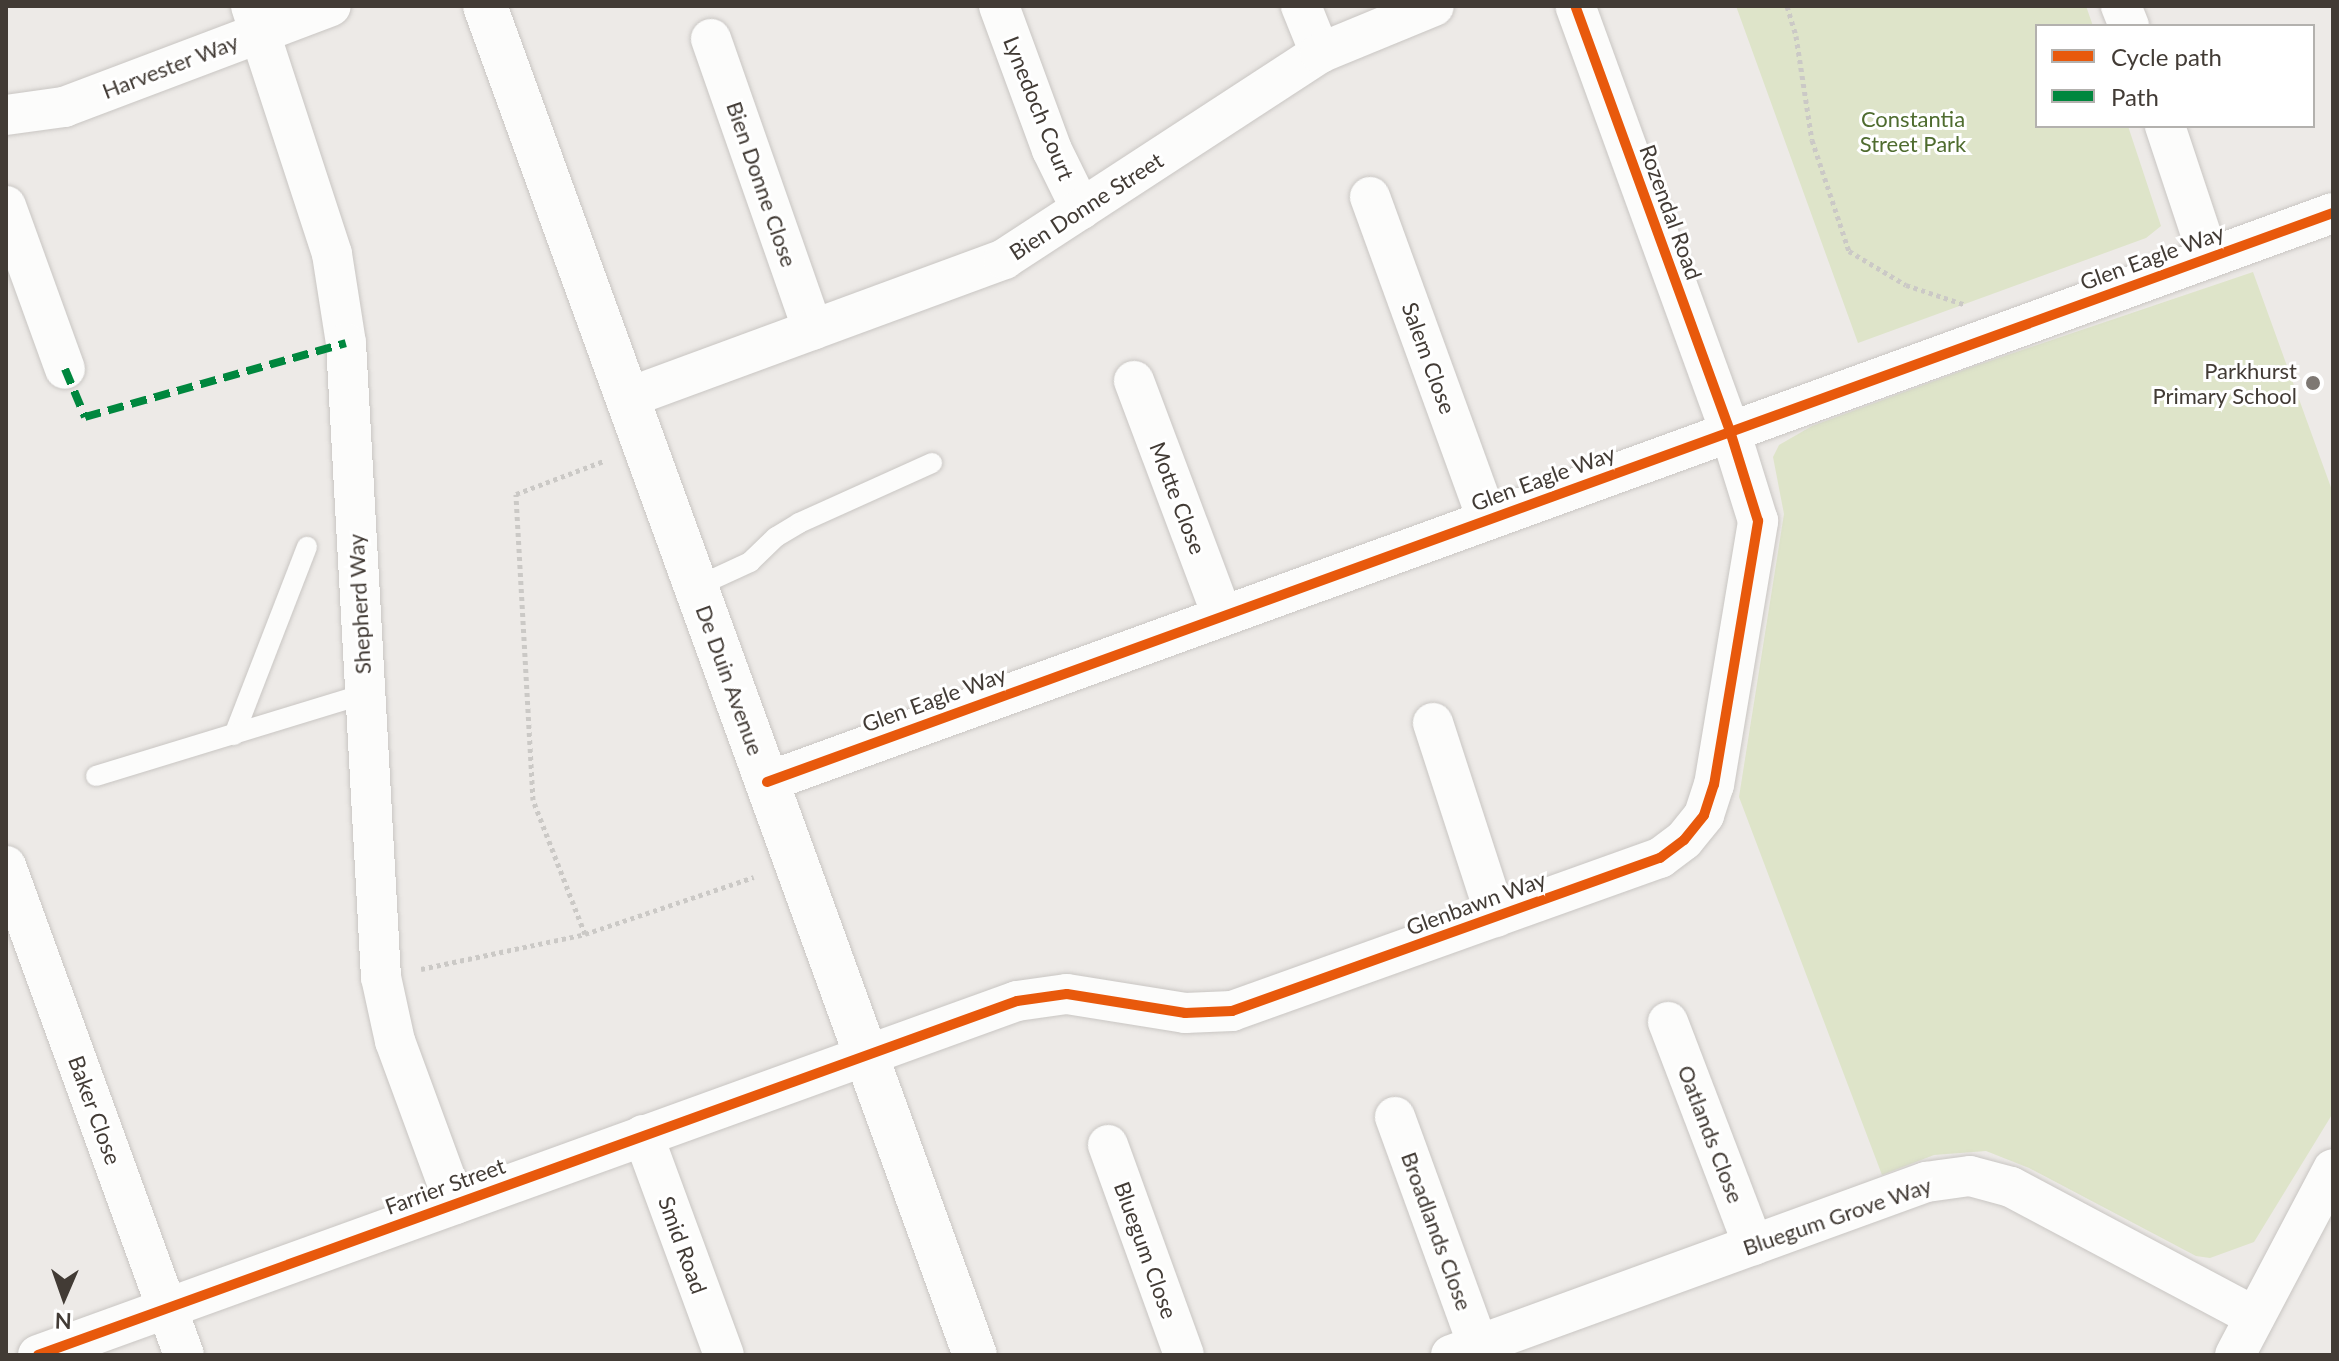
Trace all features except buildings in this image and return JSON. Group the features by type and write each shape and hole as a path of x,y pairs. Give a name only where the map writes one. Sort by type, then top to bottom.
{"street":[{"name":"Harvester Way","path":"6,115 64,107 256,19 331,6"},
{"name":"De Duin Avenue","path":"485,6 975,1355"},
{"name":"Lynedoch Court","path":"999,6 1052,150 1081,209"},
{"path":"1301,6 1320,53"},
{"name":"Bien Donne Street","path":"627,398 1004,259 1320,53 1434,6"},
{"name":"Rozendal Road","path":"1575,6 1730,431"},
{"name":"Shepherd Way","path":"256,19 332,254 346,343 381,977 395,1041 455,1204"},
{"name":"Bien Donne Close","path":"711,39 813,330"},
{"path":"2166,128 2209,258"},
{"name":"Salem Close","path":"1370,197 1487,519"},
{"path":"6,206 65,369"},
{"name":"Glen Eagle Way","path":"767,782 2333,213"},
{"name":"Motte Close","path":"1134,381 1222,615"},
{"name":"Glenbawn Way","path":"867,1058 1017,1001 1041,996 1067,994 1185,1013 1232,1011 1660,858 1684,840 1704,815 1714,785 1758,521 1730,431"},
{"path":"1433,723 1496,917"},
{"name":"Baker Close","path":"6,866 184,1355"},
{"name":"Oatlands Close","path":"1668,1022 1753,1245"},
{"name":"Farrier Street","path":"38,1355 643,1135 867,1058"},
{"name":"Broadlands Close","path":"1395,1117 1464,1350"},
{"name":"Smid Road","path":"643,1135 724,1355"},
{"name":"Bluegum Close","path":"1108,1145 1184,1355"},
{"path":"2235,1355 2333,1169"},
{"name":"Bluegum Grove Way","path":"1464,1350 1926,1182 1970,1176 2011,1187 2255,1317"}],"lane":[{"path":"696,587 750,562 776,537 799,523 932,463"},
{"path":"234,735 307,547"},
{"path":"96,776 364,694"}],"path":[{"path":"1787,6 1796,36 1812,140 1849,251 1906,285 1974,307"},
{"path":"585,934 533,800 516,494 604,461"},
{"path":"381,977 585,934 754,877"}],"green space":[{"name":"Constantia Street Park","path":"1736,6 2086,6 2092,24 2035,24 2035,128 2129,128 2161,226 2146,238 1858,343"},
{"path":"2253,272 2333,493 2333,1113 2254,1242 2210,1258 2196,1256 2029,1168 1986,1151 1934,1155 1882,1175 1739,797 1784,514 1773,457 1779,445 1812,426 1975,366"}],"marked path":[{"path":"65,369 85,417 346,343"}],"cycle path":[{"path":"38,1355 1017,1001 1067,994 1185,1013 1232,1011 1660,858 1684,840 1704,815 1714,785 1758,521 1730,431 1575,6"},
{"path":"767,782 2333,213"}],"place":[{"name":"Parkhurst Primary School","path":"2313,383"}]}
